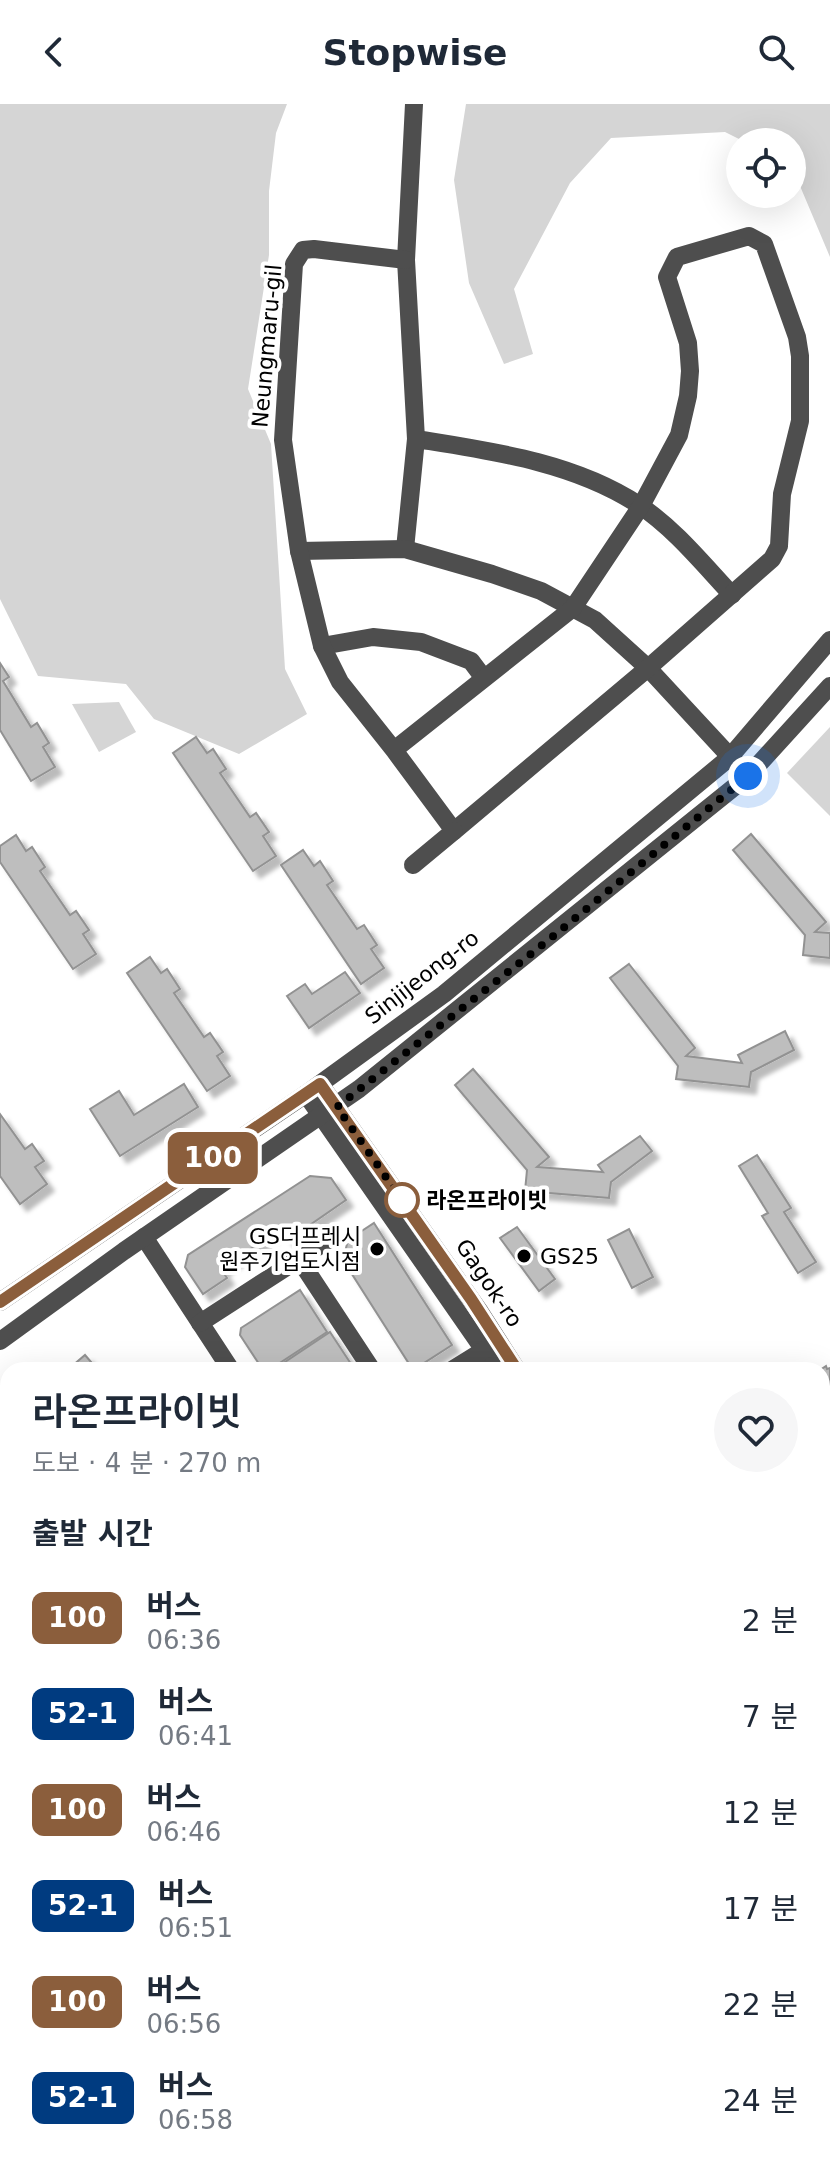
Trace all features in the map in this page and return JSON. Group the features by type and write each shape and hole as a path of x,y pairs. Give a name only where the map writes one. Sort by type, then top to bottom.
{"street":[{"path":"405,549 416,439 406,260 414,104"},
{"path":"394,750 573,608 641,506 679,435 690,371 688,343 667,277 671,264 677,257 749,236 756,238 764,244 797,337 801,413 782,494 779,546 772,559 648,668 413,865"},
{"name":"Neungmaru-gil","path":"406,260 303,250 294,264 283,440 299,551 322,646 340,682 454,831"},
{"path":"416,439 532,461 607,486 641,506 689,547 732,595"},
{"path":"299,551 405,549 541,591 595,620 648,668 748,776"},
{"path":"322,646 373,637 421,642 471,661 483,677"},
{"name":"Sinjijeong-ro","path":"0,1302 313,1089 444,994 729,758 830,640"},
{"path":"0,1341 144,1237 330,1112 551,938 748,776 830,686"},
{"name":"Gagok-ro","path":"313,1089 492,1346 509,1362"},
{"path":"144,1237 226,1362"},
{"path":"200,1323 333,1237"},
{"path":"299,1259 367,1362"},
{"path":"465,1362 492,1346"},
{"name":"Gagok-ro","path":"492,1346 494,1362"}],"shaded area":[{"path":"0,104 287,104 276,133 269,191 269,255 248,389 271,444 285,669 307,714 239,754 154,719 126,684 38,676 0,599"},
{"path":"466,104 830,104 830,257 806,200 806,128 726,128 726,132 611,138 570,183 514,289 533,354 504,364 469,283 454,180"},
{"path":"119,702 136,732 99,752 72,704"},
{"path":"830,727 830,816 787,773"}],"building":[{"path":"0,663 9,677 3,681 31,727 37,723 49,743 43,747 55,767 31,781 0,730"},
{"path":"196,737 207,753 213,749 226,769 220,773 250,817 256,813 269,832 263,836 276,856 253,871 173,753"},
{"path":"751,834 826,922 815,932 830,933 830,958 803,955 805,935 733,850"},
{"path":"16,835 26,851 32,847 45,867 40,871 70,915 76,911 89,930 83,934 96,954 73,969 0,862 0,846"},
{"path":"303,850 314,866 320,861 333,881 327,885 357,929 364,925 377,945 371,949 384,968 361,984 281,865"},
{"path":"150,957 161,973 167,969 180,989 174,993 204,1037 210,1033 223,1052 217,1056 230,1076 207,1091 127,973"},
{"path":"629,964 695,1048 686,1056 742,1063 738,1055 785,1031 794,1050 751,1072 749,1087 676,1079 678,1066 610,978"},
{"path":"345,972 360,993 309,1028 287,996 305,984 312,994"},
{"path":"473,1069 549,1157 537,1167 603,1172 598,1165 640,1136 652,1151 611,1182 609,1198 525,1191 527,1170 455,1085"},
{"path":"184,1084 198,1107 120,1156 90,1109 119,1091 134,1115"},
{"path":"0,1114 25,1149 32,1144 44,1161 35,1167 47,1184 20,1204 0,1176"},
{"path":"757,1155 791,1208 784,1212 816,1262 798,1273 762,1216 768,1213 739,1166"},
{"path":"310,1176 331,1178 346,1200 288,1240 280,1229 221,1269 227,1278 203,1294 185,1267 188,1255"},
{"path":"374,1223 452,1345 425,1362 408,1362 343,1260 348,1240"},
{"path":"517,1227 555,1279 539,1291 500,1238"},
{"path":"629,1229 653,1277 632,1288 608,1240"},
{"path":"300,1290 327,1332 281,1362 258,1362 240,1335 241,1328"},
{"path":"330,1332 350,1362 285,1362"},
{"path":"85,1355 91,1362 77,1362"}],"bus line":[{"name":"100","path":"0,1302 320,1084 512,1362"}],"place":[{"name":"라온프라이빗","path":"402,1200"},
{"name":"GS더프레시 원주기업도시점","path":"377,1249"},
{"name":"GS25","path":"524,1256"}],"route":[{"path":"402,1200 337,1107 551,938 748,776"}]}
